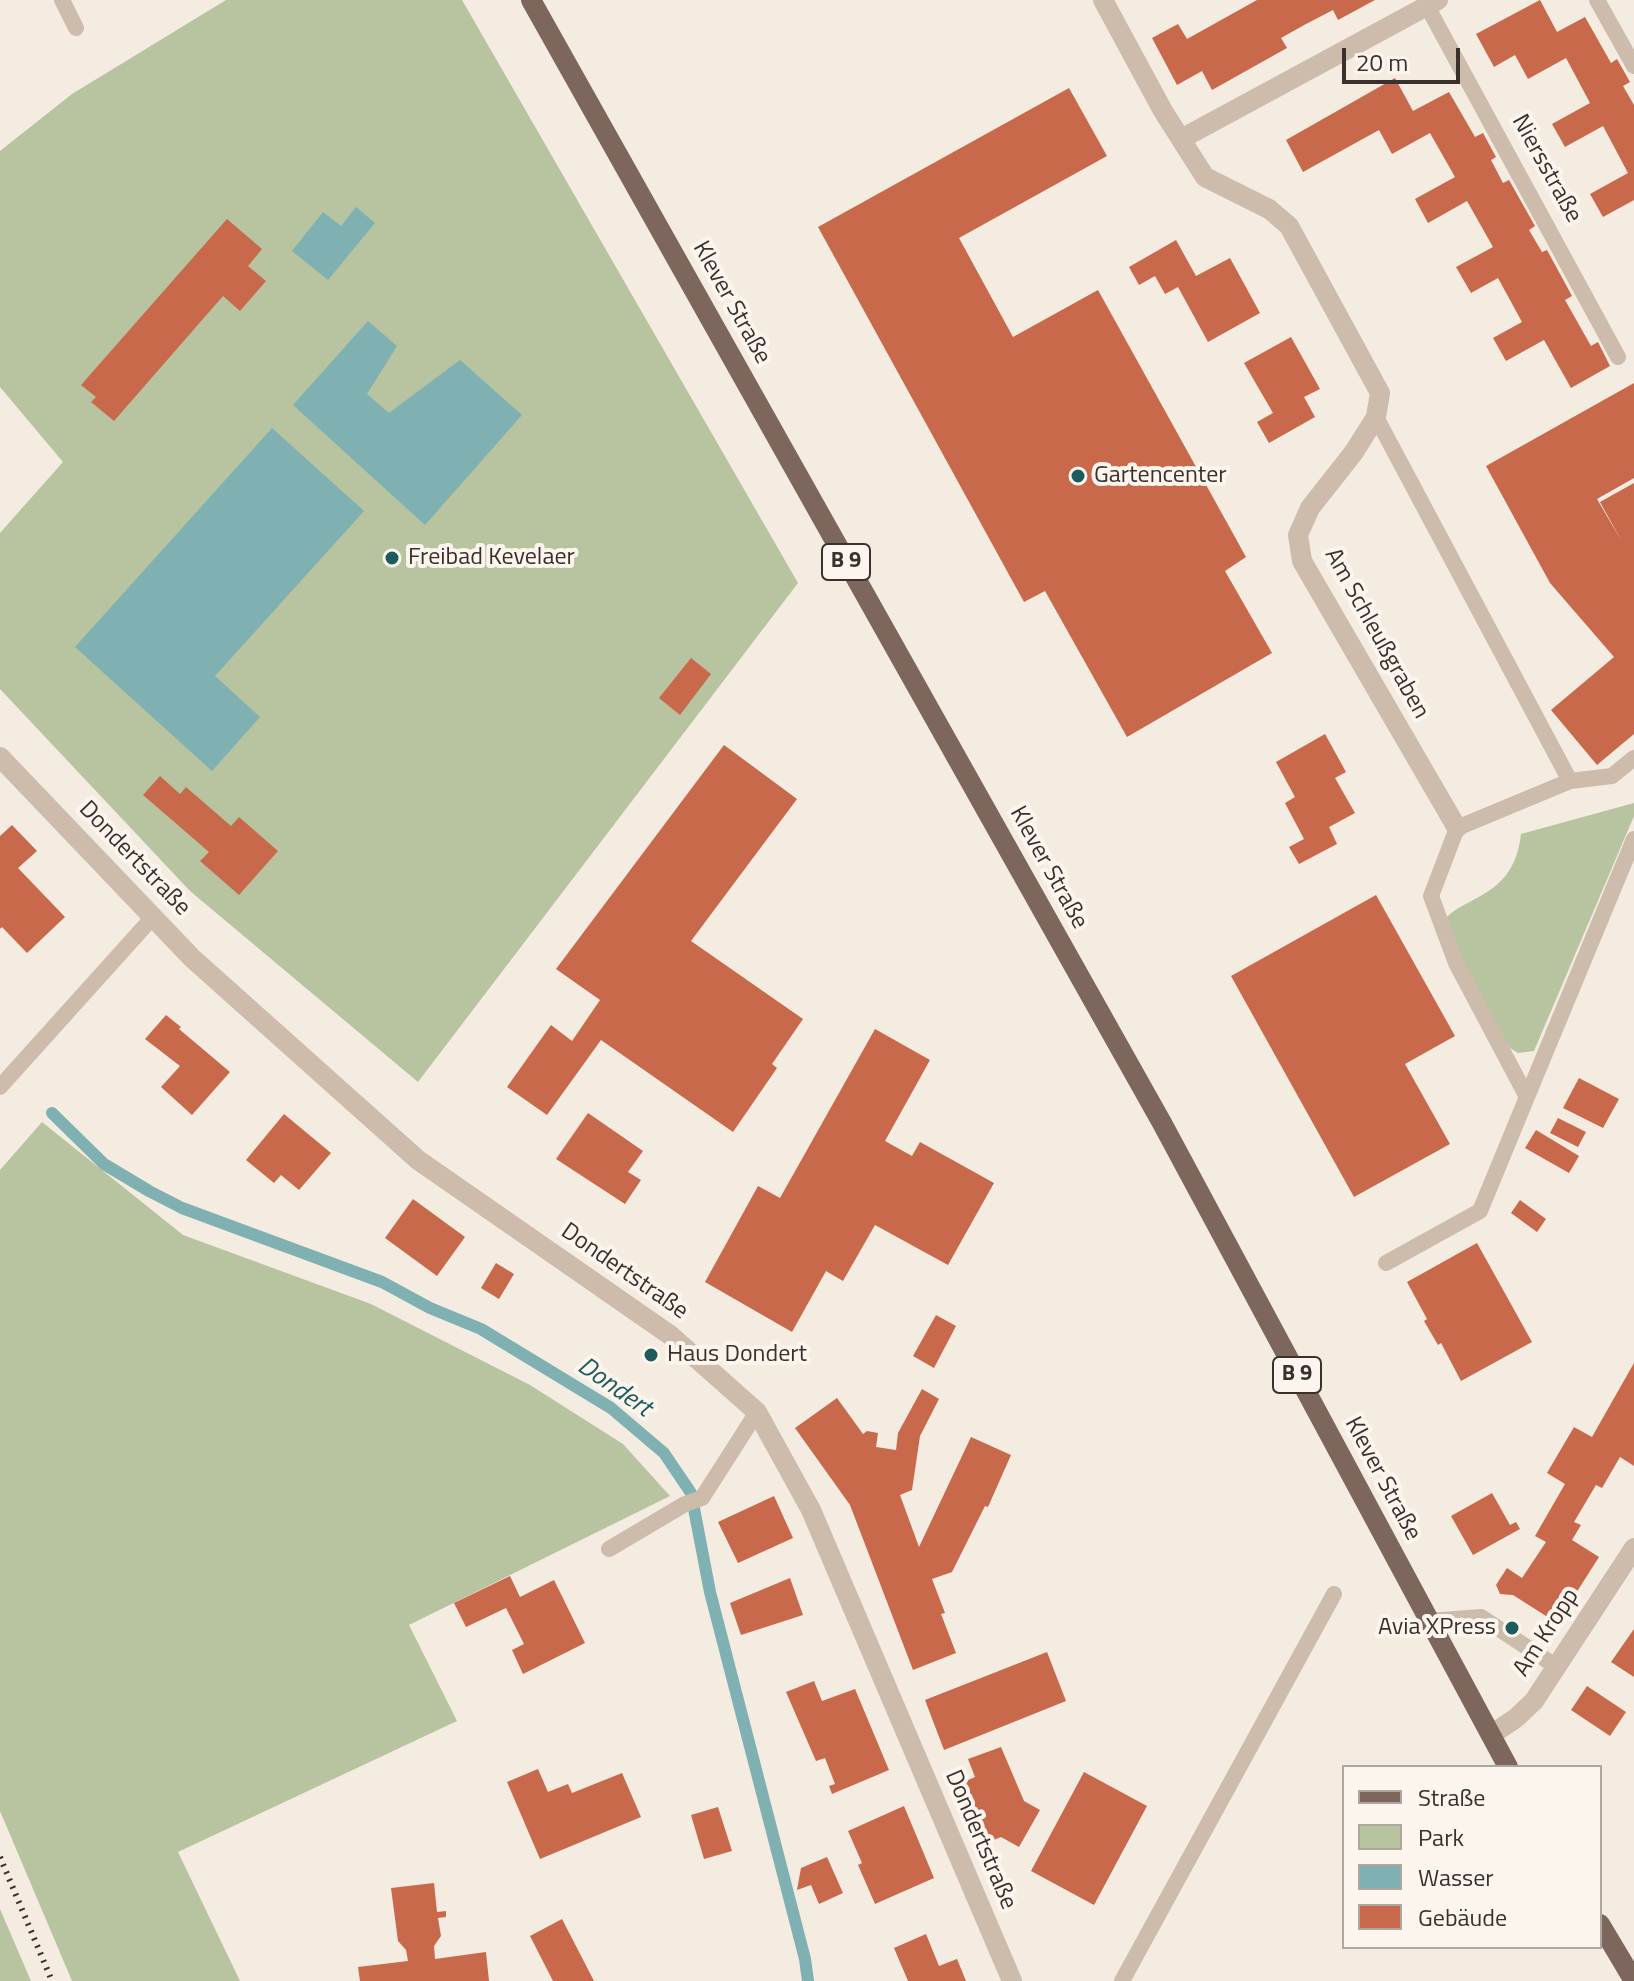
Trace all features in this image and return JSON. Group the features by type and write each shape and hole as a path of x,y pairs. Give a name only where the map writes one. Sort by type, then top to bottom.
{"main road":[{"name":"Klever Straße","path":"531,0 1162,1123 1507,1765"},
{"path":"1602,1927 1634,1981"}],"street":[{"path":"1103,0 1205,177 1269,209 1289,226 1380,393 1376,417"},
{"name":"Niersstraße","path":"1181,139 1433,3"},
{"name":"Am Schleußgraben","path":"1376,417 1354,452 1310,508 1298,535 1302,561 1457,828"},
{"name":"Dondertstraße","path":"0,757 192,958 418,1160 670,1335 757,1412 811,1510 1012,1981"},
{"name":"Am Kropp","path":"1491,1735 1534,1701 1634,1548"}],"lane":[{"path":"62,0 76,28"},
{"path":"1597,0 1634,66"},
{"name":"Niersstraße","path":"1433,3 1618,357"},
{"path":"1376,417 1570,781"},
{"path":"1527,1097 1456,963 1431,896 1457,828 1570,781 1612,776 1634,758"},
{"path":"1386,1263 1480,1211 1634,839"},
{"path":"0,1087 153,917"},
{"path":"609,1549 685,1504 702,1498 757,1412"},
{"path":"1122,1981 1334,1594"},
{"path":"1429,1621 1481,1617 1557,1667"}],"green space":[{"name":"Freibad Kevelaer","path":"226,0 462,0 798,583 418,1082 190,891 0,689 0,533 63,462 0,387 0,151 72,94"},
{"path":"1634,803 1634,816 1534,1051 1518,1053 1510,1048 1450,939 1446,918 1493,888 1507,874 1516,857 1521,834"},
{"path":"42,1122 183,1235 371,1304 530,1385 623,1444 670,1496 409,1625 457,1721 178,1852 240,1981 72,1981 0,1811 0,1170"},
{"path":"0,1909 31,1981 0,1981"}],"water":[{"path":"356,207 375,223 328,280 292,251 323,212 341,226"},
{"path":"368,321 397,346 367,394 389,413 460,360 522,415 425,525 293,405"},
{"path":"272,428 364,511 215,676 260,717 212,771 75,647"}],"building":[{"path":"1257,0 1375,0 1338,20 1333,10 1306,24 1281,38 1287,48 1212,90 1202,71 1177,85 1152,38 1178,24 1187,39"},
{"path":"1540,0 1557,32 1585,17 1611,63 1617,59 1630,82 1623,86 1634,105 1634,200 1603,217 1590,194 1628,173 1603,126 1565,147 1552,124 1590,103 1566,58 1528,79 1515,55 1494,67 1476,34"},
{"path":"1395,78 1413,111 1449,92 1475,137 1483,133 1496,157 1491,160 1503,183 1509,180 1535,226 1529,230 1542,252 1547,250 1572,296 1565,300 1591,346 1598,342 1610,366 1571,388 1544,340 1506,361 1493,338 1522,322 1498,278 1471,293 1456,267 1493,247 1467,201 1428,223 1415,199 1455,177 1430,133 1392,154 1379,130 1303,172 1286,140"},
{"name":"Gartencenter","path":"1069,88 1107,156 959,238 1013,337 1098,290 1246,557 1225,571 1272,653 1127,737 1045,591 1024,602 818,227"},
{"path":"227,219 262,249 248,266 266,281 240,311 223,296 114,421 91,402 96,397 81,385"},
{"path":"1176,240 1196,276 1230,258 1260,313 1208,342 1178,287 1165,294 1155,276 1139,285 1129,267"},
{"path":"1291,337 1320,389 1304,397 1315,417 1269,443 1257,422 1273,413 1244,363"},
{"path":"1634,383 1634,478 1597,499 1622,542 1600,502 1634,483 1634,734 1597,765 1551,710 1614,657 1550,583 1486,466"},
{"path":"691,658 711,674 680,715 659,698"},
{"path":"1325,734 1346,772 1335,778 1355,813 1329,827 1337,844 1299,864 1289,847 1304,839 1285,803 1295,797 1276,762"},
{"path":"724,745 797,799 691,941 803,1019 772,1064 777,1068 733,1132 601,1040 547,1115 507,1087 551,1025 572,1041 600,1000 556,969"},
{"path":"160,776 180,794 186,787 231,826 239,817 278,851 239,895 200,861 209,852 143,795"},
{"path":"12,825 37,851 18,868 65,917 27,953 2,927 0,929 0,836"},
{"path":"1376,895 1455,1036 1405,1064 1450,1144 1354,1197 1231,976"},
{"path":"166,1015 230,1072 192,1115 161,1087 180,1066 145,1039"},
{"path":"875,1029 930,1060 885,1141 912,1156 920,1142 994,1183 948,1265 875,1225 843,1281 826,1271 792,1332 705,1282 758,1186 780,1198"},
{"path":"1579,1078 1619,1099 1603,1128 1563,1108"},
{"path":"588,1113 643,1151 628,1172 641,1180 625,1204 556,1159"},
{"path":"284,1114 331,1153 299,1190 281,1175 274,1183 246,1160"},
{"path":"1558,1118 1586,1132 1578,1147 1550,1133"},
{"path":"1536,1130 1579,1156 1569,1173 1525,1148"},
{"path":"413,1199 465,1237 437,1276 385,1238"},
{"path":"1520,1200 1546,1219 1537,1232 1511,1213"},
{"path":"1477,1243 1532,1342 1461,1381 1441,1343 1438,1345 1424,1321 1427,1319 1407,1282"},
{"path":"496,1263 514,1274 499,1299 481,1288"},
{"path":"936,1315 956,1326 934,1368 913,1356"},
{"path":"1634,1363 1634,1466 1620,1457 1602,1488 1596,1485 1574,1522 1581,1525 1572,1540 1599,1557 1557,1623 1513,1595 1500,1594 1496,1585 1507,1568 1522,1578 1546,1542 1535,1536 1565,1484 1547,1473 1574,1427 1592,1437"},
{"path":"922,1389 939,1399 920,1436 912,1490 900,1495 919,1547 971,1437 1011,1455 988,1507 985,1506 952,1572 932,1579 956,1653 913,1670 850,1505 795,1428 837,1398 863,1434 867,1431 878,1433 876,1447 896,1450 898,1433"},
{"path":"1492,1493 1510,1525 1516,1522 1520,1529 1473,1555 1451,1516"},
{"path":"774,1496 793,1538 738,1563 718,1522"},
{"path":"510,1576 520,1597 554,1580 585,1643 523,1674 512,1650 524,1644 506,1608 466,1627 454,1603"},
{"path":"790,1578 803,1615 741,1635 730,1603"},
{"path":"1634,1629 1634,1677 1611,1662"},
{"path":"1047,1652 1066,1701 944,1750 925,1700"},
{"path":"814,1681 822,1701 855,1689 889,1770 832,1794 829,1786 835,1784 825,1758 816,1761 786,1692"},
{"path":"1587,1686 1626,1712 1610,1736 1571,1710"},
{"path":"1001,1747 1024,1801 1040,1810 1019,1847 1001,1837 984,1844 959,1784 975,1777 968,1759"},
{"path":"538,1769 548,1792 568,1784 572,1793 622,1773 641,1817 540,1859 507,1782"},
{"path":"1084,1772 1147,1806 1094,1905 1031,1871"},
{"path":"904,1806 934,1878 875,1904 858,1865 862,1863 848,1831"},
{"path":"718,1807 732,1851 704,1859 691,1815"},
{"path":"827,1857 843,1893 819,1904 811,1885 797,1890 801,1868"},
{"path":"434,1883 437,1912 446,1911 446,1917 438,1918 441,1936 434,1946 435,1959 486,1952 489,1981 360,1981 358,1967 408,1961 406,1950 398,1941 391,1888"},
{"path":"562,1919 594,1981 553,1981 530,1936"},
{"path":"926,1934 939,1966 957,1959 966,1981 908,1981 894,1948"}],"waterway":[{"name":"Dondert","path":"52,1113 104,1164 149,1191 182,1208 382,1282 430,1308 481,1329 611,1408 664,1453 691,1493 710,1592 805,1959 808,1981"}],"railway":[{"path":"0,1857 52,1981"}],"place":[{"name":"Gartencenter","path":"1078,476"},
{"name":"Freibad Kevelaer","path":"392,558"},
{"name":"Haus Dondert","path":"651,1355"},
{"name":"Avia XPress","path":"1512,1628"}]}
